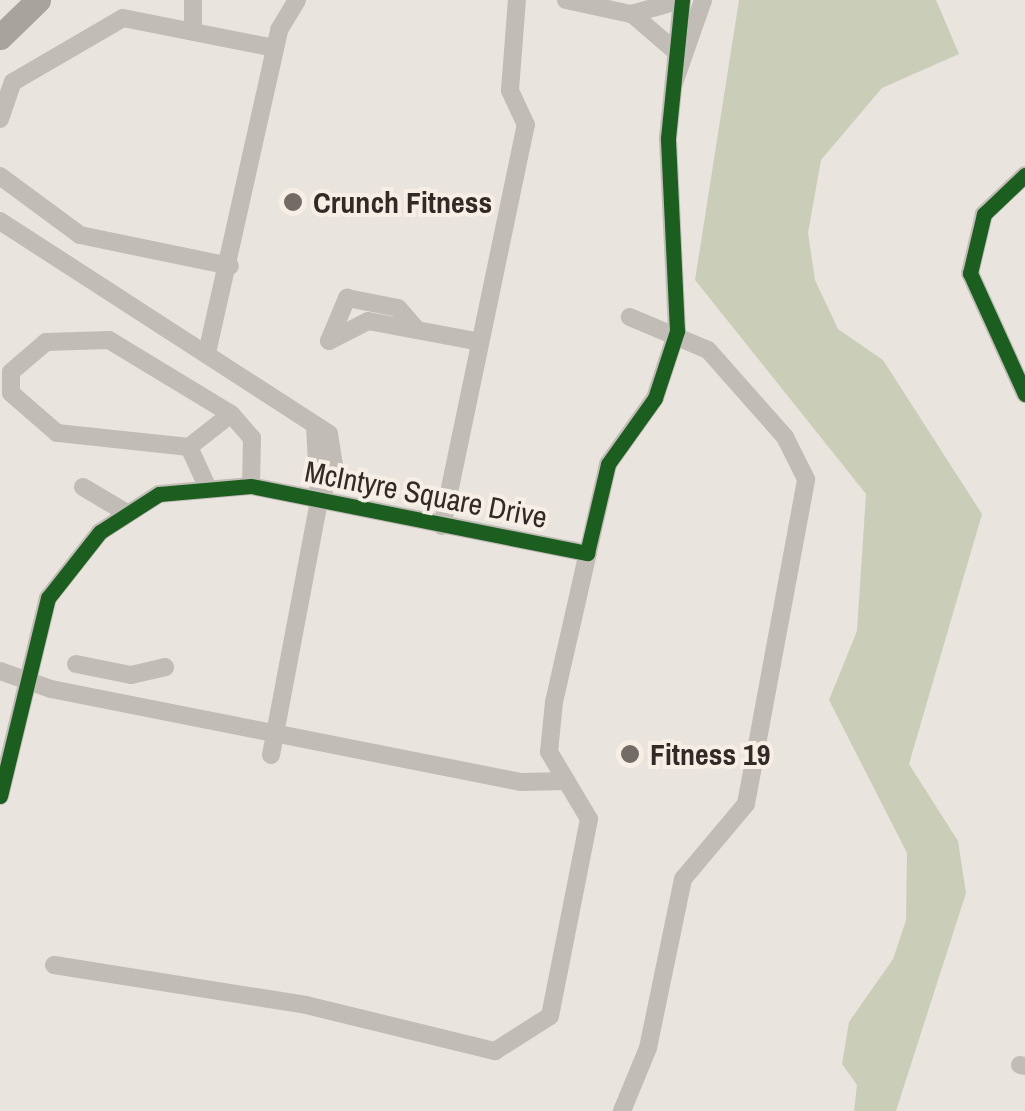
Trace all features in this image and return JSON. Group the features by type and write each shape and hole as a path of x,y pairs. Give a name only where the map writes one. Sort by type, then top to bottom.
{"highway":[{"path":"0,37 38,0"}],"street":[{"path":"192,0 193,31"},
{"path":"207,353 230,266 275,48 297,0"},
{"path":"442,526 526,126 510,90 517,0"},
{"path":"54,965 242,1002 306,1005 500,1052 552,1009 588,828 547,739 608,464 654,398 677,331 673,49 682,0 631,14 566,0"},
{"path":"674,84 704,0"},
{"path":"631,14 673,49"},
{"path":"0,119 14,82 112,21 193,31 275,48"},
{"path":"0,176 80,235 230,266"},
{"path":"1025,176 984,214 970,262 976,298 1025,394"},
{"path":"0,221 315,425 319,502 271,755"},
{"path":"417,330 398,308 347,298 330,342 368,321 480,342"},
{"path":"622,1111 648,1048 683,879 746,804 806,487 796,451 708,350 677,331 630,318"},
{"path":"231,414 189,447 83,442 39,420 7,382 46,342 88,336 160,366 231,414 252,438 251,486"},
{"path":"189,447 206,484"},
{"name":"McIntyre Square Drive","path":"0,796 22,679 57,583 125,512 206,484 251,486 587,553"},
{"path":"82,487 125,512"},
{"path":"76,664 130,675 165,666"},
{"path":"0,670 22,679 521,782 566,781"}],"green space":[{"path":"739,0 936,0 959,54 882,88 821,160 808,233 815,280 838,329 883,360 982,514 909,764 958,841 966,893 896,1111 854,1111 857,1085 842,1064 849,1022 893,959 906,920 907,853 829,700 857,631 866,494 695,280"}],"cycle path":[{"path":"0,796 48,598 100,532 159,494 251,486 587,553 608,464 655,398 677,331 668,138 682,0"},
{"path":"1025,175 984,214 970,273 1025,394"}],"place":[{"name":"Crunch Fitness","path":"293,202"},
{"name":"Fitness 19","path":"630,754"}]}
